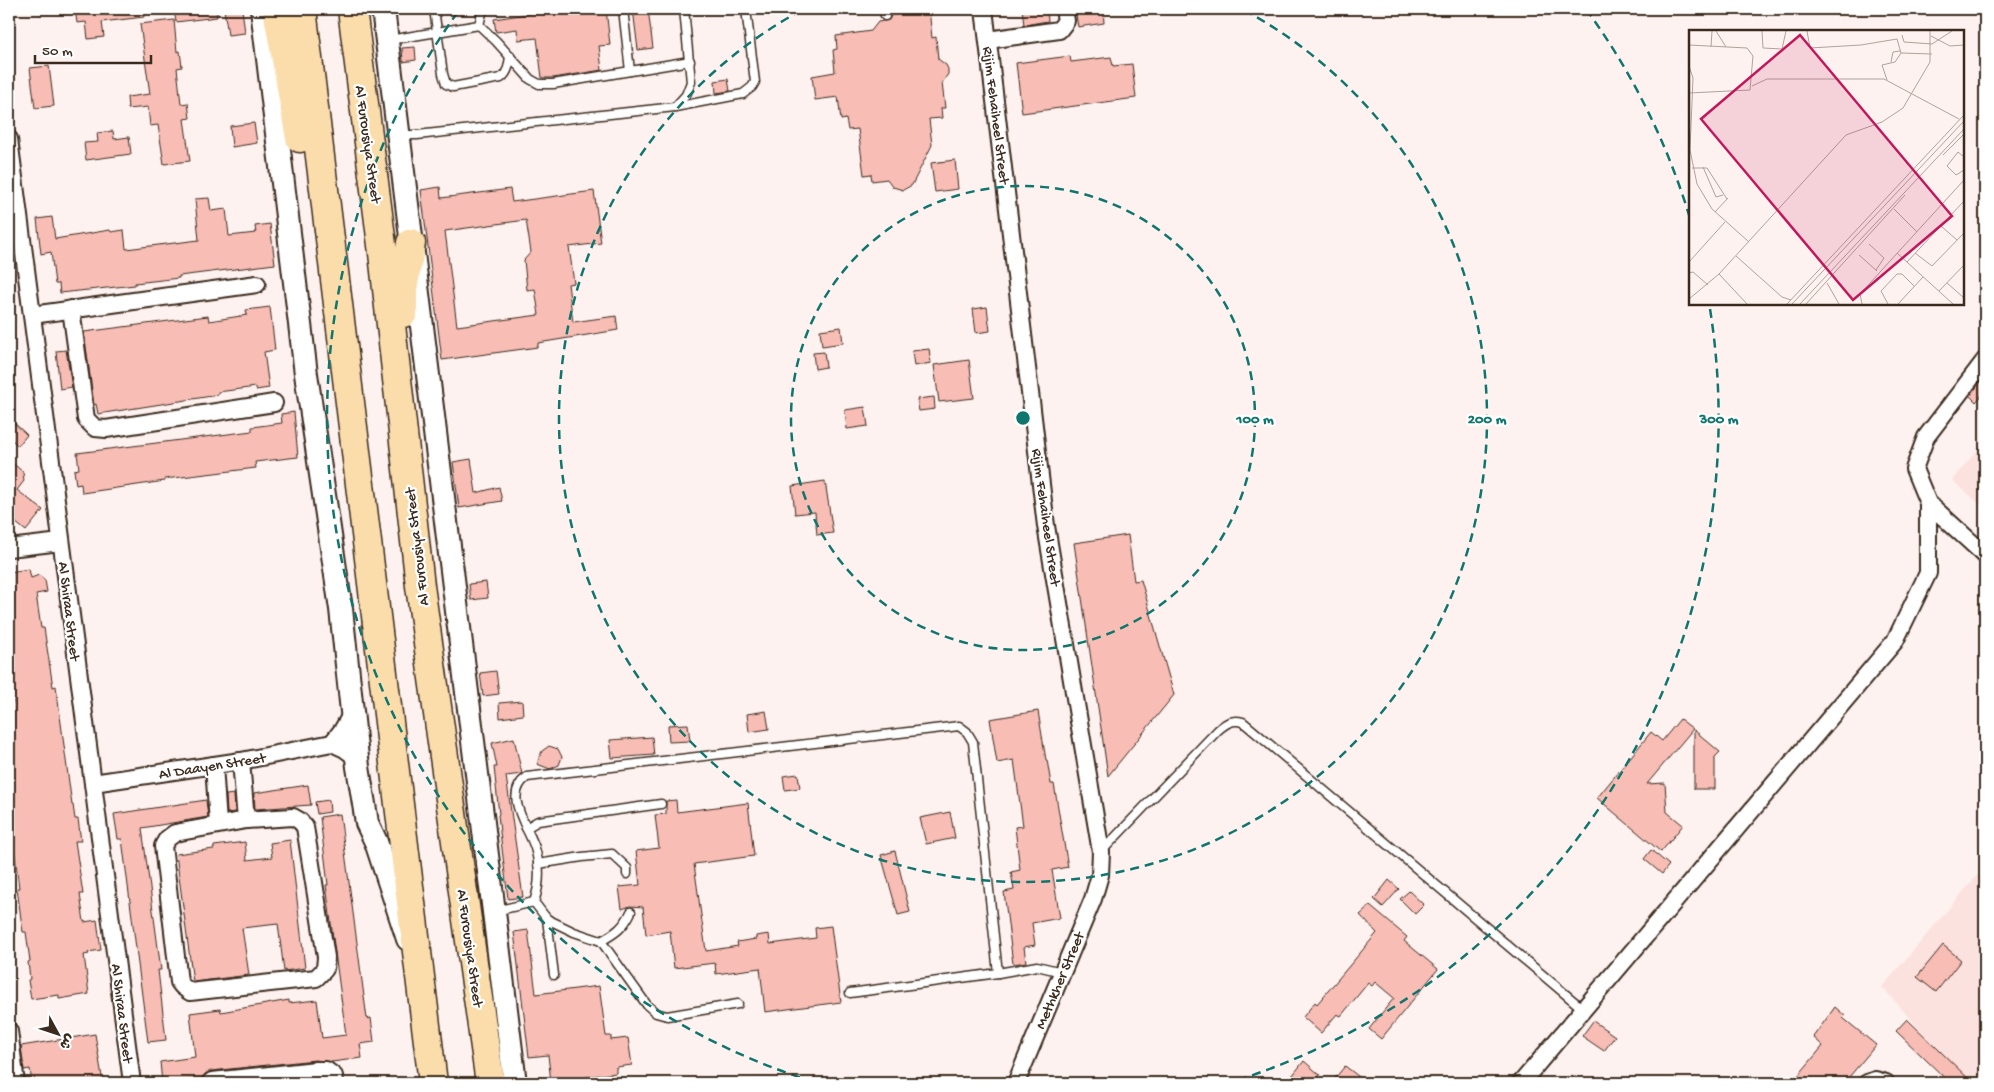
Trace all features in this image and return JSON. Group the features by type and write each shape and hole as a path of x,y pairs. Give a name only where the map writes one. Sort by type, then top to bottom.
{"highway":[{"path":"277,9 312,204 332,254"},
{"path":"302,9 433,1083"},
{"name":"Al Furousiya Street","path":"352,9 383,252 420,586 490,1083"},
{"path":"411,244 403,289 403,311 424,525 420,586"}],"main road":[{"path":"262,9 306,374 341,609 357,758 367,822 376,842 390,888 421,974"},
{"name":"Al Furousiya Street","path":"383,9 514,1083"}],"street":[{"name":"Rijim Fehaiheel Street","path":"984,9 1046,526 1101,852 1100,875"},
{"path":"988,40 1059,30 1066,21 1064,9"},
{"name":"Al Shiraa Street","path":"9,139 132,1083"},
{"path":"32,315 257,284"},
{"path":"71,309 86,419 95,428 106,429 274,403"},
{"path":"1521,1083 1895,641 1928,573 1928,504 1914,469 1926,437 1985,360"},
{"path":"1928,504 1985,555"},
{"path":"9,548 61,542"},
{"path":"352,713 332,743 345,749 357,758"},
{"name":"Al Daayen Street","path":"93,783 241,762 332,743"},
{"path":"241,762 246,820"},
{"path":"214,766 218,824"},
{"path":"292,817 300,821 305,827 326,957 325,969 316,978 190,992 179,982 163,846 167,839 175,833 246,820 292,817"},
{"name":"Methkher Street","path":"1016,1083 1093,899 1100,875"},
{"path":"9,1031 16,1083"},
{"path":"210,1083 326,1070 334,1076 335,1083"}],"lane":[{"path":"434,9 446,84 454,88 501,78 509,67 510,56"},
{"path":"479,25 483,9"},
{"path":"623,9 630,71"},
{"path":"675,107 686,95 691,82 684,9"},
{"path":"398,135 427,134 675,107 743,94 752,87 754,82 746,9"},
{"path":"387,40 479,25"},
{"path":"479,25 530,78 539,84 553,84 690,61"},
{"path":"1101,852 1218,730 1226,723 1235,720 1243,722 1583,1009"},
{"path":"534,902 538,890 538,864 534,847 517,804 516,793 520,782 527,777 959,726 967,732 973,742 998,973"},
{"path":"526,828 538,821 660,804"},
{"path":"538,864 582,856 612,854 627,868 627,874"},
{"path":"493,912 534,902"},
{"path":"534,902 547,919 574,932 601,941 647,1005 656,1013 667,1016 738,1004"},
{"path":"601,941 624,926 631,912"},
{"path":"547,919 554,976"},
{"path":"850,993 1037,966 1062,972"}],"shaded area":[{"path":"1985,441 1985,509 1952,480"},
{"path":"1985,866 1985,1083 1967,1083 1882,987"}],"building":[{"path":"75,9 143,9 144,17 102,22 104,37 88,39 86,22 77,23"},
{"path":"174,9 217,9 217,17 176,22"},
{"path":"224,9 242,9 245,33 228,35"},
{"path":"534,9 606,9 610,45 599,46 602,70 542,78 537,38 518,40 517,29 496,32 494,19 534,13"},
{"path":"633,9 648,9 653,48 638,50"},
{"path":"890,9 929,9 932,38 936,37 938,59 948,69 948,74 942,83 945,108 941,108 942,118 929,119 932,145 912,185 903,190 893,187 887,179 872,181 871,174 864,175 858,129 848,130 846,119 841,120 838,97 815,100 812,76 835,72 833,50 837,49 836,36 871,31 878,22 889,20 891,16"},
{"path":"1022,9 1047,9 1048,21 1024,25"},
{"path":"1075,9 1103,9 1104,23 1078,27"},
{"path":"174,20 177,52 180,51 182,67 177,68 181,104 188,103 190,118 184,119 190,161 164,164 158,125 150,126 148,107 128,109 127,97 150,94 140,24"},
{"path":"415,47 416,60 403,62 402,48"},
{"path":"1070,56 1071,62 1111,57 1113,66 1132,64 1136,98 1022,113 1016,63"},
{"path":"49,66 54,106 35,108 30,68"},
{"path":"728,79 730,91 716,93 715,81"},
{"path":"254,123 257,143 232,147 230,126"},
{"path":"113,131 114,139 129,137 131,154 86,160 84,143 98,142 97,133"},
{"path":"955,160 958,189 935,192 931,163"},
{"path":"440,187 441,198 510,189 512,202 594,191 601,243 569,247 574,283 568,284 573,322 616,316 618,330 538,343 538,347 442,360 421,190","holes":["526,220 531,252 524,260 527,290 535,289 539,315 457,326 445,231"]},
{"path":"209,198 211,211 226,209 229,236 256,233 255,226 270,224 275,264 179,276 179,278 135,283 135,285 60,293 59,284 55,284 51,252 41,254 37,219 52,217 55,239 110,230 111,232 124,230 126,249 199,240 195,199"},
{"path":"270,307 275,350 264,352 269,388 256,390 256,387 218,392 218,395 98,414 96,404 94,405 84,332 208,316 209,321 247,315 246,310"},
{"path":"987,307 990,331 976,333 973,309"},
{"path":"841,327 843,343 822,346 820,330"},
{"path":"929,349 931,363 914,366 912,351"},
{"path":"66,350 72,387 60,389 56,351"},
{"path":"824,352 826,367 815,369 813,353"},
{"path":"969,360 974,398 939,402 934,365"},
{"path":"1985,376 1985,392 1976,402 1970,396"},
{"path":"934,397 935,409 919,411 917,399"},
{"path":"865,407 868,426 847,429 845,410"},
{"path":"294,412 298,457 255,462 256,468 165,479 165,481 82,493 81,484 76,485 74,470 79,469 77,453 252,431 252,427 282,423 281,414"},
{"path":"9,418 27,435 18,446 9,437"},
{"path":"471,459 476,493 499,487 502,501 459,508 453,462"},
{"path":"9,460 23,472 24,481 17,490 43,510 26,531 9,517"},
{"path":"825,481 833,533 817,535 815,512 795,514 792,486"},
{"path":"1128,535 1134,581 1141,580 1174,695 1108,776 1074,543"},
{"path":"29,569 31,578 39,575 45,580 47,592 36,594 41,628 44,628 53,687 56,686 72,805 75,819 78,819 81,841 75,841 83,894 80,894 84,922 97,920 101,950 88,952 89,954 84,955 89,994 59,999 59,995 31,999 28,980 30,979 28,962 30,961 26,932 23,932 21,919 9,807 9,704 13,703 9,675 9,572"},
{"path":"486,582 488,598 471,600 469,584"},
{"path":"496,671 499,694 483,696 480,673"},
{"path":"522,701 523,715 500,718 499,703"},
{"path":"766,711 769,729 749,732 747,714"},
{"path":"1038,711 1051,784 1054,784 1068,867 1052,870 1060,918 1032,923 1035,945 1024,947 1026,962 1013,964 1004,892 1014,890 1011,872 1020,870 1015,827 1023,826 1014,760 997,763 990,719"},
{"path":"1680,719 1693,729 1647,784 1665,783 1667,812 1683,825 1661,852 1597,798 1651,732 1662,741"},
{"path":"688,724 690,741 669,742 668,725"},
{"path":"1694,730 1720,752 1715,757 1715,789 1694,789"},
{"path":"652,737 654,755 612,758 610,740"},
{"path":"514,738 522,774 506,776 523,897 508,899 494,767 497,767 492,743"},
{"path":"549,746 558,749 562,757 559,765 550,769 537,764 542,751"},
{"path":"798,774 800,788 785,790 783,776"},
{"path":"308,785 311,805 255,809 254,793"},
{"path":"234,794 235,812 227,813 226,795"},
{"path":"206,800 208,817 142,828 161,970 158,970 166,1040 148,1042 122,839 118,839 114,814"},
{"path":"329,800 330,812 317,814 315,802"},
{"path":"676,800 677,812 748,803 754,856 694,864 706,951 738,946 737,942 756,939 756,936 769,934 770,944 816,938 815,928 831,926 841,1002 765,1012 760,968 716,974 715,963 674,968 670,931 646,935 643,907 630,906 622,909 619,887 640,885 636,851 659,848 655,815 666,814 666,801"},
{"path":"950,812 955,838 926,844 920,818"},
{"path":"340,814 367,1019 371,1018 374,1042 360,1044 362,1058 332,1062 315,1060 211,1071 201,1079 162,1083 160,1062 195,1057 190,1013 220,1009 221,1012 289,1000 289,1003 317,1000 322,1038 346,1035 326,885 328,885 320,817"},
{"path":"290,840 305,968 284,971 278,924 242,928 249,975 193,982 176,854 214,849 214,846 245,842 247,860 272,857 270,843"},
{"path":"1651,850 1669,865 1662,874 1644,859"},
{"path":"895,851 910,912 898,915 881,855"},
{"path":"1389,880 1399,889 1383,907 1374,899"},
{"path":"1409,891 1424,905 1415,914 1400,899"},
{"path":"1370,906 1407,937 1404,941 1438,969 1381,1039 1369,1029 1394,998 1375,982 1372,986 1368,983 1341,1016 1337,1014 1321,1033 1303,1017 1315,1002 1317,1004 1377,933 1360,915"},
{"path":"528,930 536,994 599,986 606,1036 611,1036 611,1040 628,1038 632,1065 616,1067 616,1073 551,1082 548,1055 529,1057 514,932"},
{"path":"1943,945 1961,960 1936,992 1917,977"},
{"path":"1835,1007 1845,1016 1843,1018 1876,1045 1844,1083 1792,1083 1823,1046 1813,1037"},
{"path":"1907,1019 1973,1083 1950,1083 1896,1031"},
{"path":"1593,1021 1615,1036 1604,1051 1582,1036"},
{"path":"95,1034 103,1083 32,1083 30,1069 24,1070 21,1046"},
{"path":"1304,1061 1320,1075 1313,1083 1301,1083 1292,1076"},
{"path":"1345,1066 1367,1083 1331,1083"}]}
